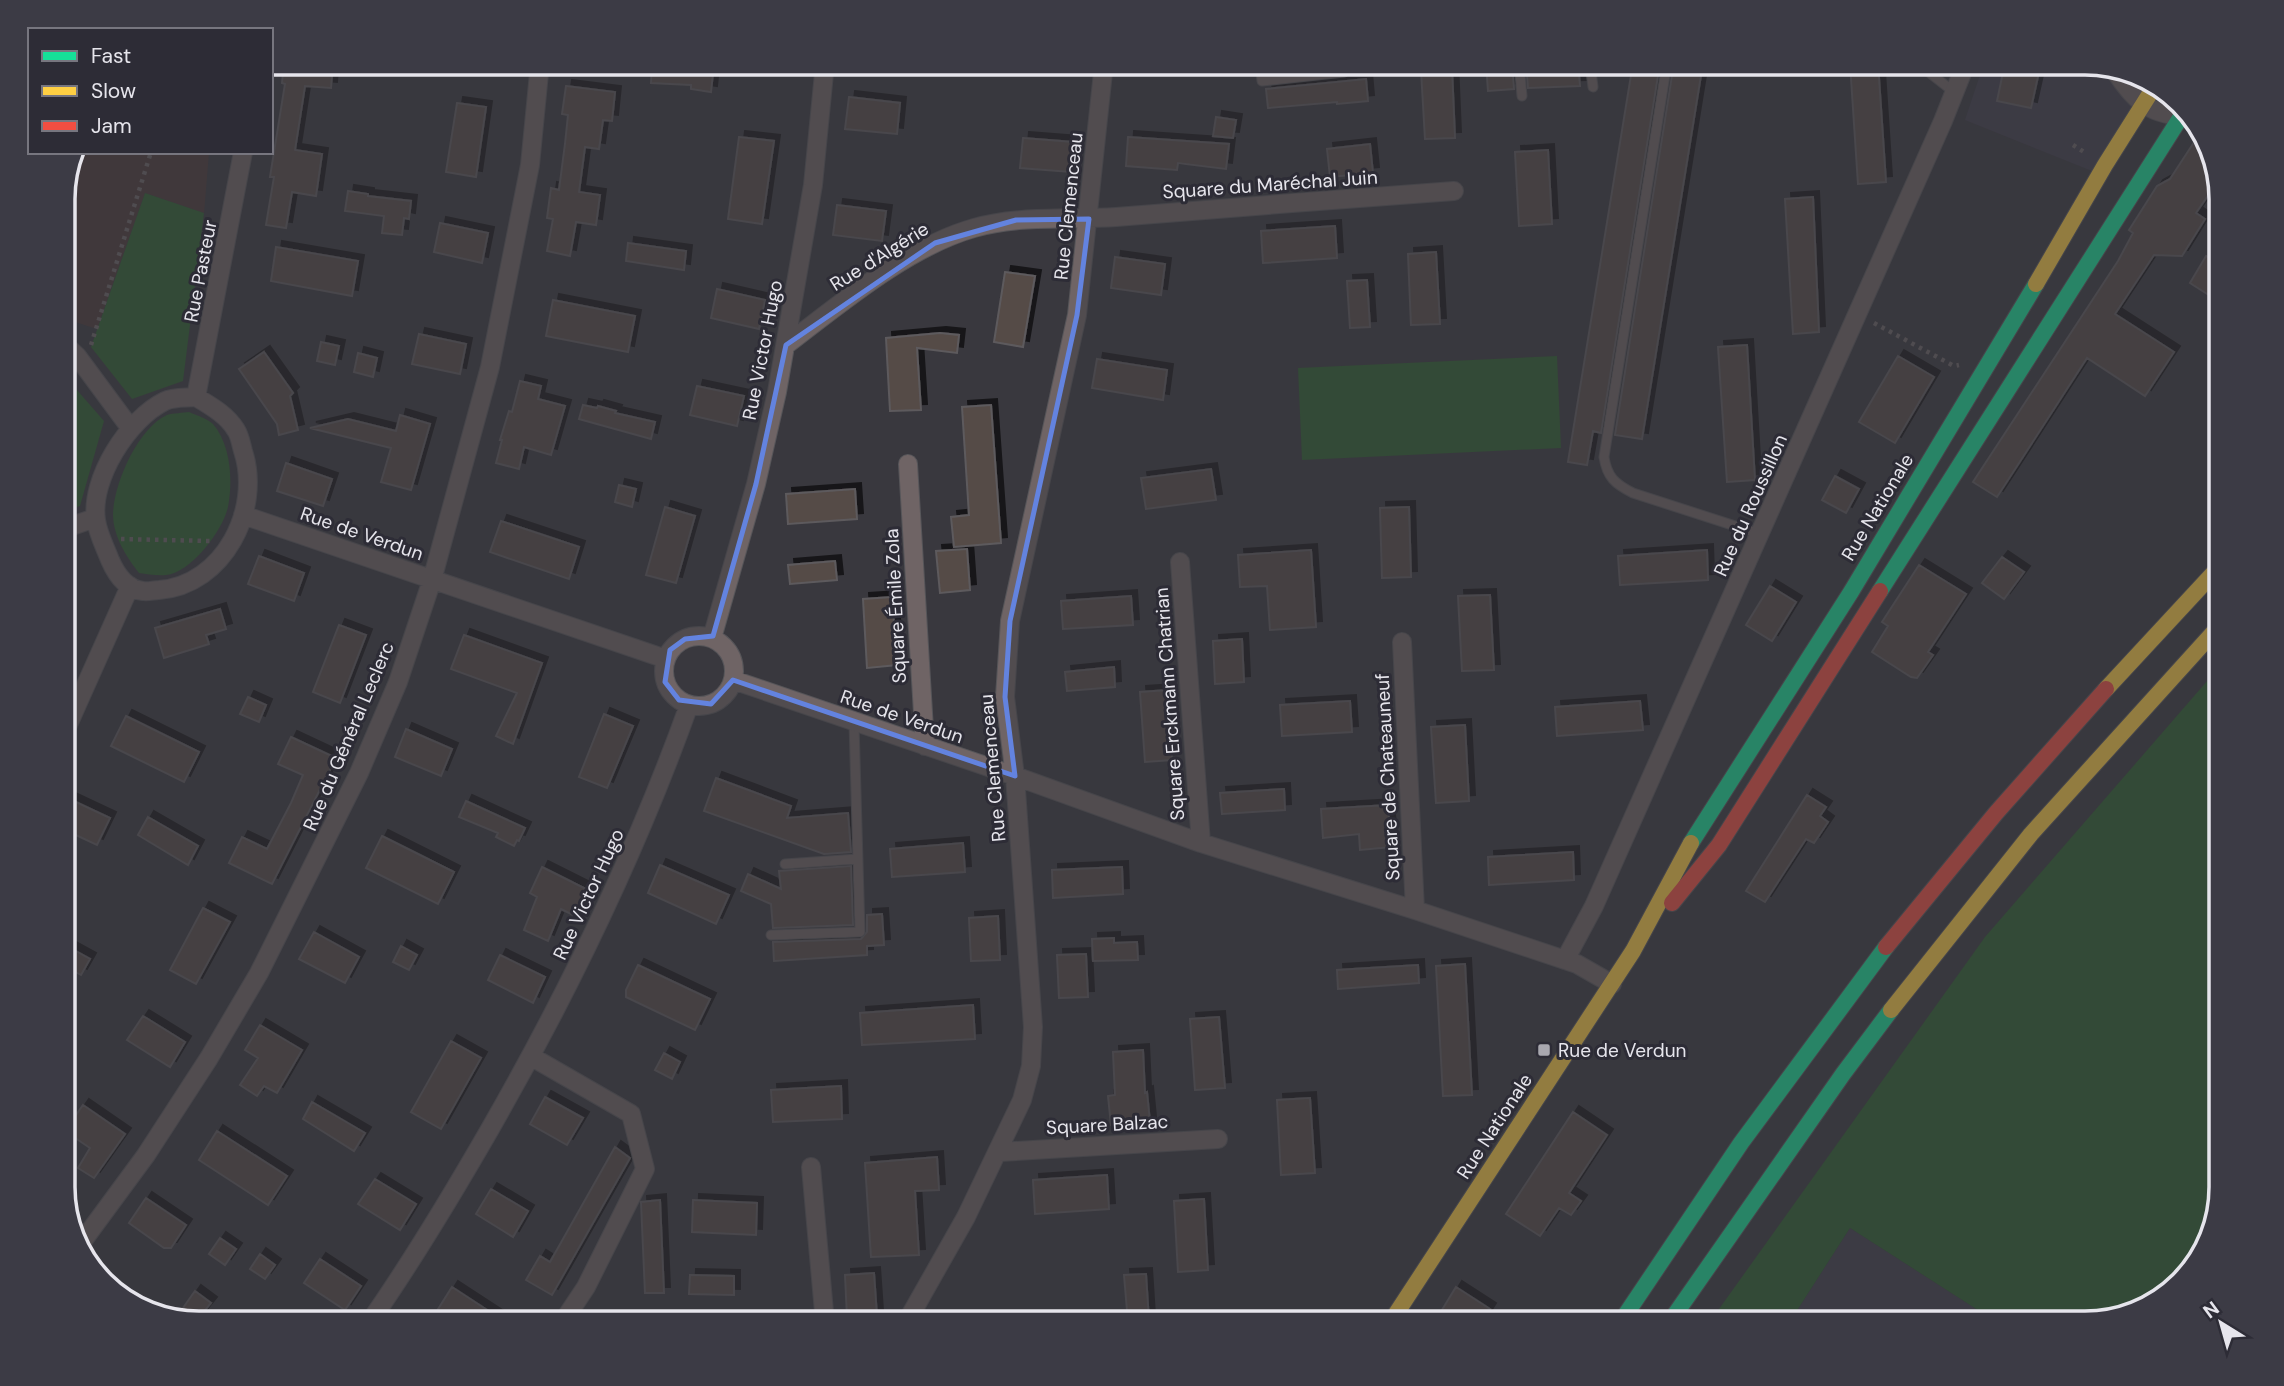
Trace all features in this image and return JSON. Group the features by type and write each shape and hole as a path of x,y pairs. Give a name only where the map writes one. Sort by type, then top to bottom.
{"main road":[{"name":"Rue Nationale","path":"1398,1311 1633,951 1697,831 1851,592 2150,94"},
{"name":"Rue Nationale","path":"1633,951 1719,845 2177,117"},
{"path":"1628,1311 1762,1115 1870,967 2002,806 2208,579"},
{"path":"1677,1311 1843,1074 1906,990 2031,834 2208,637"}],"street":[{"name":"Rue du Général Leclerc","path":"86,1237 146,1155 209,1058 259,973 359,773 398,682 432,580 490,367 530,165 539,75"},
{"name":"Rue Victor Hugo","path":"712,638 756,484 786,345 813,186 824,75"},
{"name":"Rue Clemenceau","path":"913,1311 999,1152 1022,1100 1031,1066 1033,1027 1015,776 1005,697 1010,621 1077,315 1103,75"},
{"name":"Rue du Roussillon","path":"1564,960 1594,906 1962,75"},
{"path":"2121,81 2143,104 2166,115 2174,113"},
{"name":"Rue Pasteur","path":"196,397 243,154"},
{"name":"Square du Maréchal Juin","path":"1089,219 1454,191"},
{"name":"Rue d'Algérie","path":"786,345 851,296 936,243 973,228 1016,220 1089,219"},
{"path":"76,357 131,429"},
{"path":"196,397 221,412 237,431 246,459 249,495 232,541 208,570 174,589 143,591 120,578 101,538 95,518 98,491 118,445 131,429 166,400 196,397"},
{"name":"Square Émile Zola","path":"908,464 925,746"},
{"name":"Rue de Verdun","path":"243,515 666,659"},
{"path":"76,525 95,518"},
{"name":"Square Erckmann Chatrian","path":"1180,562 1201,843"},
{"path":"76,707 130,586"},
{"path":"693,636 712,638 728,651 734,670 733,680 721,699 711,704 689,705 670,692 665,682 663,670 666,659 670,650 685,639 693,636"},
{"name":"Square de Chateauneuf","path":"1402,642 1415,910"},
{"name":"Rue de Verdun","path":"733,680 1201,843 1577,964 1612,984"},
{"name":"Rue Victor Hugo","path":"377,1311 447,1204 532,1057 636,844 665,774 689,705"},
{"path":"532,1057 631,1114 645,1169 586,1287 570,1311"},
{"name":"Square Balzac","path":"999,1152 1218,1139"},
{"path":"811,1167 824,1311"}],"lane":[{"path":"1261,75 1262,81 1317,75"},
{"path":"1520,75 1522,96"},
{"path":"1592,75 1593,87"},
{"path":"1665,75 1604,457 1606,471 1615,484 1633,493 1760,534"},
{"path":"1932,75 1955,93"},
{"path":"771,935 860,932 855,723"},
{"path":"785,864 857,859"}],"path":[{"path":"85,366 150,154"},
{"path":"1857,314 1954,366 1965,364"},
{"path":"101,538 232,541"}],"highlighted area":[{"path":"1089,219 1077,315 1010,621 1005,697 1015,776 733,680 711,704 679,700 665,682 670,650 685,639 713,636 756,484 786,345 935,243 1016,220"}],"shaded area":[{"path":"1980,75 2101,76 2117,79 2143,90 2092,171 1965,120"},
{"path":"84,154 209,154 204,213 145,193 98,326 94,328 76,322 76,183"},
{"path":"1850,1228 1979,1311 1797,1311"}],"green space":[{"path":"145,193 204,213 183,381 132,399 91,347"},
{"path":"1557,356 1561,448 1302,460 1298,368"},
{"path":"76,389 104,421 80,506 76,507"},
{"path":"189,412 213,424 224,442 230,475 228,507 213,538 186,567 166,575 139,573 125,553 115,530 113,514 118,487 137,444 146,432 167,415"},
{"path":"2208,679 2209,1187 2205,1219 2183,1262 2173,1275 2147,1294 2117,1307 2085,1311 1979,1311 1850,1228 1797,1311 1718,1311 1985,937"}],"building":[{"path":"283,75 332,75 331,88 305,86 295,150 322,154 316,196 292,192 286,228 266,225 274,177 270,177 285,84 282,83"},
{"path":"651,75 713,75 711,92 691,89 691,85 651,83"},
{"path":"1421,75 1452,75 1455,138 1425,139"},
{"path":"1487,75 1513,75 1514,89 1488,91"},
{"path":"1527,75 1579,75 1580,86 1528,88"},
{"path":"1631,75 1658,75 1601,433 1593,431 1587,465 1568,462"},
{"path":"1672,75 1701,75 1642,439 1615,435"},
{"path":"1851,75 1879,75 1886,182 1858,184"},
{"path":"2002,75 2038,75 2031,108 1997,101"},
{"path":"1366,79 1368,101 1268,108 1266,89"},
{"path":"566,86 615,92 612,121 603,120 599,149 585,147 579,192 600,195 596,225 576,222 570,256 547,251 553,219 547,218 551,188 559,190 565,144 568,115 562,114"},
{"path":"849,97 900,103 897,134 845,129"},
{"path":"457,103 486,107 476,177 446,172"},
{"path":"1216,117 1236,120 1233,138 1213,136"},
{"path":"739,137 774,141 762,224 728,219"},
{"path":"1128,137 1229,144 1226,169 1178,163 1177,170 1126,166"},
{"path":"1023,138 1073,142 1071,172 1020,168"},
{"path":"2194,142 2205,167 2208,183 2208,196 2196,213 2205,219 2182,256 2154,255 2115,314 2174,352 2145,396 2087,358 1997,497 1973,482 2118,261 2133,233 2129,230 2157,186 2170,179"},
{"path":"1370,144 1373,173 1330,177 1327,149"},
{"path":"1548,150 1552,224 1519,226 1515,152"},
{"path":"348,191 411,201 409,219 404,218 402,235 382,233 384,216 345,211"},
{"path":"1813,197 1819,332 1793,334 1785,199"},
{"path":"837,205 886,211 882,241 833,235"},
{"path":"440,223 488,233 482,263 434,252"},
{"path":"1335,226 1337,258 1263,263 1261,231"},
{"path":"628,243 686,251 684,270 626,261"},
{"path":"276,247 358,261 352,296 271,281"},
{"path":"1436,252 1440,324 1411,325 1408,254"},
{"path":"2206,256 2208,257 2208,294 2190,283"},
{"path":"1115,257 1165,264 1161,295 1111,288"},
{"path":"1005,272 1035,276 1023,347 994,342"},
{"path":"1367,280 1370,327 1350,328 1347,281"},
{"path":"717,289 765,300 759,329 711,318"},
{"path":"553,300 635,316 628,352 546,336"},
{"path":"940,333 959,335 957,353 917,348 921,410 890,411 886,338"},
{"path":"419,334 466,344 460,374 412,364"},
{"path":"321,342 339,346 335,365 317,361"},
{"path":"1747,345 1755,480 1727,482 1718,347"},
{"path":"264,352 293,393 290,396 298,430 279,435 277,424 239,369"},
{"path":"358,353 377,358 373,377 354,372"},
{"path":"1898,356 1934,377 1895,443 1859,422"},
{"path":"1097,359 1167,370 1163,400 1092,388"},
{"path":"520,381 541,386 538,399 565,406 551,455 524,447 519,469 496,463 500,440 509,411 512,412"},
{"path":"697,386 744,396 737,426 690,415"},
{"path":"583,405 598,406 616,411 615,413 655,422 651,439 579,419"},
{"path":"991,405 1001,543 954,547 951,517 969,515 962,407"},
{"path":"400,415 430,424 411,490 381,482 391,448 310,428 348,419 396,431"},
{"path":"286,463 332,479 323,506 277,491"},
{"path":"1211,469 1216,500 1146,509 1141,478"},
{"path":"1835,476 1859,489 1846,513 1822,500"},
{"path":"619,485 636,489 632,507 615,502"},
{"path":"855,489 857,519 788,524 786,494"},
{"path":"665,507 695,516 676,583 646,575"},
{"path":"1409,507 1411,577 1382,578 1380,508"},
{"path":"501,521 579,547 569,579 490,552"},
{"path":"967,549 970,590 940,593 936,551"},
{"path":"1311,550 1316,627 1270,630 1267,586 1240,587 1238,555"},
{"path":"1707,550 1708,580 1620,585 1618,556"},
{"path":"259,556 304,573 294,601 248,584"},
{"path":"2002,557 2024,572 2004,599 1982,583"},
{"path":"835,561 837,580 790,584 788,565"},
{"path":"1919,565 1966,594 1928,652 1933,655 1917,678 1911,677 1872,652 1888,626 1882,622"},
{"path":"1770,586 1796,602 1772,641 1746,625"},
{"path":"1490,595 1494,670 1462,671 1458,596"},
{"path":"1131,596 1133,625 1063,629 1061,601"},
{"path":"892,597 897,665 867,668 863,599"},
{"path":"220,609 226,629 206,635 209,644 164,658 155,628"},
{"path":"339,625 366,635 340,703 313,692"},
{"path":"464,635 542,663 513,744 496,736 517,693 451,669"},
{"path":"1242,639 1244,682 1215,684 1213,641"},
{"path":"1114,667 1115,687 1067,691 1065,672"},
{"path":"1168,690 1172,760 1145,762 1140,692"},
{"path":"248,697 266,705 259,722 240,714"},
{"path":"1350,701 1352,732 1282,736 1280,705"},
{"path":"1640,701 1643,730 1557,736 1555,707"},
{"path":"604,714 633,726 607,788 579,777"},
{"path":"126,716 199,752 184,782 111,746"},
{"path":"1465,725 1469,801 1436,803 1431,727"},
{"path":"406,729 452,749 441,776 395,757"},
{"path":"291,737 336,758 272,884 229,863 242,837 267,849 291,803 303,775 278,764"},
{"path":"716,778 791,806 787,818 848,813 851,852 824,854 704,811"},
{"path":"1284,789 1285,810 1222,814 1220,793"},
{"path":"1807,795 1826,807 1820,816 1828,822 1814,843 1806,839 1765,902 1746,891"},
{"path":"466,801 525,828 519,841 517,840 514,846 496,837 498,833 459,817"},
{"path":"76,802 110,818 97,845 76,835"},
{"path":"1388,805 1391,847 1360,850 1359,834 1323,838 1321,809"},
{"path":"148,817 198,846 188,865 138,835"},
{"path":"382,836 454,872 438,904 366,868"},
{"path":"963,843 965,872 892,877 890,849"},
{"path":"1573,852 1574,880 1489,885 1488,857"},
{"path":"660,865 729,895 716,924 648,893"},
{"path":"851,866 853,925 773,928 771,904 741,891 748,874 781,889 779,871"},
{"path":"542,867 588,890 575,916 561,909 548,941 524,930 537,897 530,893"},
{"path":"1122,867 1123,894 1053,898 1052,870"},
{"path":"203,908 230,922 196,984 170,970"},
{"path":"882,914 884,945 867,946 867,955 774,961 773,942 861,939 867,932 867,915"},
{"path":"998,916 1000,960 971,961 969,918"},
{"path":"314,932 359,957 345,983 299,959"},
{"path":"1114,938 1114,943 1137,942 1138,960 1093,961 1092,939"},
{"path":"401,946 417,955 409,970 393,962"},
{"path":"76,951 90,959 81,975 76,972"},
{"path":"1086,954 1088,997 1059,998 1057,955"},
{"path":"500,955 545,977 533,1003 488,980"},
{"path":"1465,964 1472,1095 1443,1096 1436,966"},
{"path":"638,965 710,999 695,1030 626,997 626,990"},
{"path":"1418,965 1419,983 1338,989 1337,970"},
{"path":"973,1005 975,1039 862,1045 860,1013"},
{"path":"143,1016 185,1042 170,1067 127,1040"},
{"path":"1219,1017 1225,1088 1195,1090 1190,1019"},
{"path":"260,1025 302,1050 277,1093 264,1086 257,1096 240,1085 258,1058 245,1050"},
{"path":"451,1041 481,1058 441,1129 411,1112"},
{"path":"1143,1050 1145,1093 1147,1092 1150,1122 1111,1125 1108,1096 1115,1095 1113,1052"},
{"path":"664,1053 680,1062 672,1079 655,1070"},
{"path":"841,1086 842,1119 773,1122 771,1090"},
{"path":"545,1097 583,1118 567,1145 530,1124"},
{"path":"1310,1098 1315,1173 1281,1175 1277,1100"},
{"path":"312,1102 365,1133 354,1151 303,1119"},
{"path":"83,1105 125,1134 94,1178 78,1168 90,1148 76,1138 76,1115"},
{"path":"1573,1112 1607,1135 1569,1193 1581,1201 1571,1215 1559,1208 1540,1236 1506,1214"},
{"path":"217,1131 287,1176 268,1205 199,1160"},
{"path":"615,1147 630,1158 552,1295 526,1280 540,1256 550,1262"},
{"path":"937,1157 939,1190 915,1191 919,1255 871,1257 865,1163"},
{"path":"1107,1175 1109,1209 1035,1214 1033,1180"},
{"path":"375,1179 416,1204 400,1230 358,1204"},
{"path":"491,1189 528,1211 513,1237 476,1214"},
{"path":"146,1198 186,1225 171,1248 164,1248 129,1223"},
{"path":"1204,1199 1208,1270 1178,1272 1174,1201"},
{"path":"660,1200 664,1293 645,1293 641,1202"},
{"path":"693,1200 757,1203 756,1235 692,1232"},
{"path":"220,1238 236,1249 225,1265 209,1254"},
{"path":"260,1254 275,1265 265,1279 250,1269"},
{"path":"320,1259 361,1286 345,1310 304,1283"},
{"path":"874,1273 877,1311 847,1311 845,1275"},
{"path":"1146,1274 1148,1311 1127,1311 1124,1275"},
{"path":"690,1275 734,1276 734,1295 689,1294"},
{"path":"452,1287 489,1311 437,1311"},
{"path":"1456,1287 1490,1309 1489,1311 1441,1311"},
{"path":"195,1291 211,1303 204,1311 183,1308"}],"traffic: fast":[{"path":"1880,591 2179,119"},
{"path":"1691,843 1851,592 2036,284"},
{"path":"1628,1311 1741,1143 1886,947"},
{"path":"1677,1311 1843,1074 1891,1010"}],"traffic: slow":[{"path":"2036,284 2150,94"},
{"path":"2106,689 2208,579"},
{"path":"1891,1010 2031,834 2208,638"},
{"path":"1398,1311 1633,951 1691,843"}],"traffic: jam":[{"path":"1672,903 1719,845 1880,591"},
{"path":"1886,947 1996,813 2106,689"}],"place":[{"name":"Rue de Verdun","path":"1544,1050"}]}
